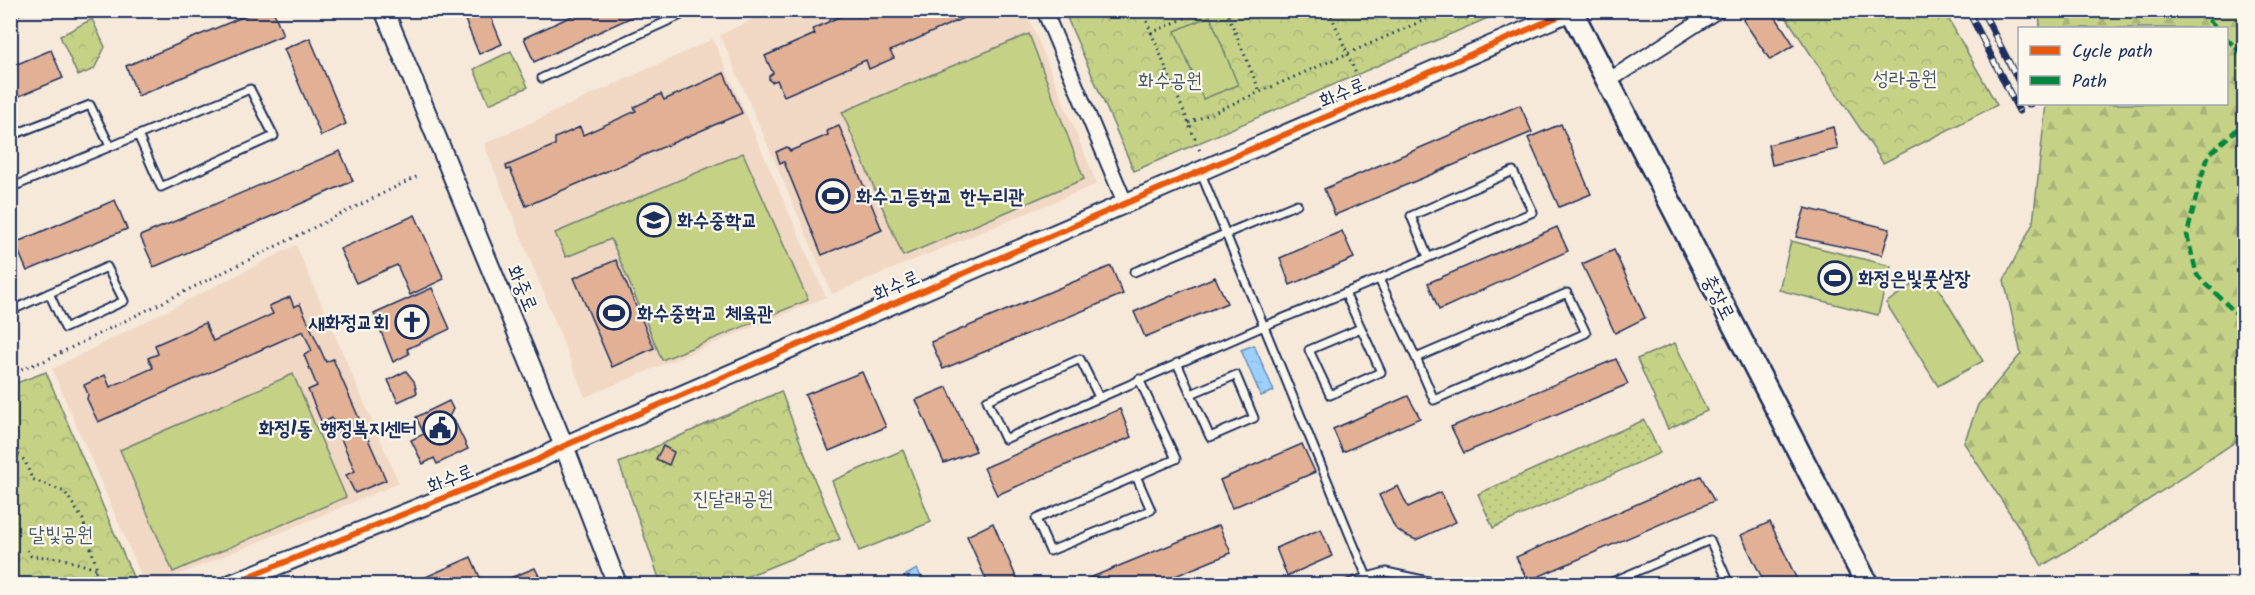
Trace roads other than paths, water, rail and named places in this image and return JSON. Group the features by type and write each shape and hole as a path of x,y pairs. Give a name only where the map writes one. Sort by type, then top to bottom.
{"main road":[{"name":"충장로","path":"1571,11 1867,585"}],"street":[{"name":"화중로","path":"384,10 564,446 617,585"},
{"path":"1044,10 1125,203"},
{"path":"1608,81 1718,10"},
{"name":"화수로","path":"231,585 526,464 1571,11"}],"lane":[{"path":"10,14 18,10"},
{"path":"542,78 680,13 692,10"},
{"path":"10,188 110,146 250,89 274,136 161,187 138,135"},
{"path":"10,136 90,105 110,146"},
{"path":"1200,170 1367,577"},
{"path":"1099,397 1080,359 987,400 1005,439 1099,397 1139,379 1379,279 1533,212 1513,171 1411,216 1428,257"},
{"path":"1134,273 1297,204"},
{"path":"11,308 108,267 124,301 65,328 49,293"},
{"path":"1379,279 1434,400 1586,333 1567,293 1416,358"},
{"path":"1345,293 1382,372 1330,395 1309,350 1361,328"},
{"path":"1177,363 1191,394 1210,436 1254,418 1236,375 1191,394"},
{"path":"1136,476 1150,510 1050,551 1036,519 1136,476 1176,459 1139,379"},
{"path":"1610,584 1710,540 1729,585"},
{"path":"1348,585 1386,572 1442,585"}],"water":[{"path":"1254,345 1274,391 1261,396 1241,350"},
{"path":"917,569 925,584 911,584 906,575"}],"railway":[{"path":"1968,10 2019,111"},
{"path":"1982,10 2018,80"}],"place":[{"name":"화수고등학교 한누리관","path":"833,196"},
{"name":"화수중학교","path":"654,220"},
{"name":"화정은빛풋살장","path":"1835,278"},
{"name":"화수중학교 체육관","path":"614,313"},
{"name":"새화정교회","path":"412,322"},
{"name":"화정1동 행정복지센터","path":"440,428"}],"park label":[{"name":"성라공원","path":"1905,78"},
{"name":"화수공원","path":"1170,80"},
{"name":"진달래공원","path":"733,498"},
{"name":"달빛공원","path":"61,534"}]}
